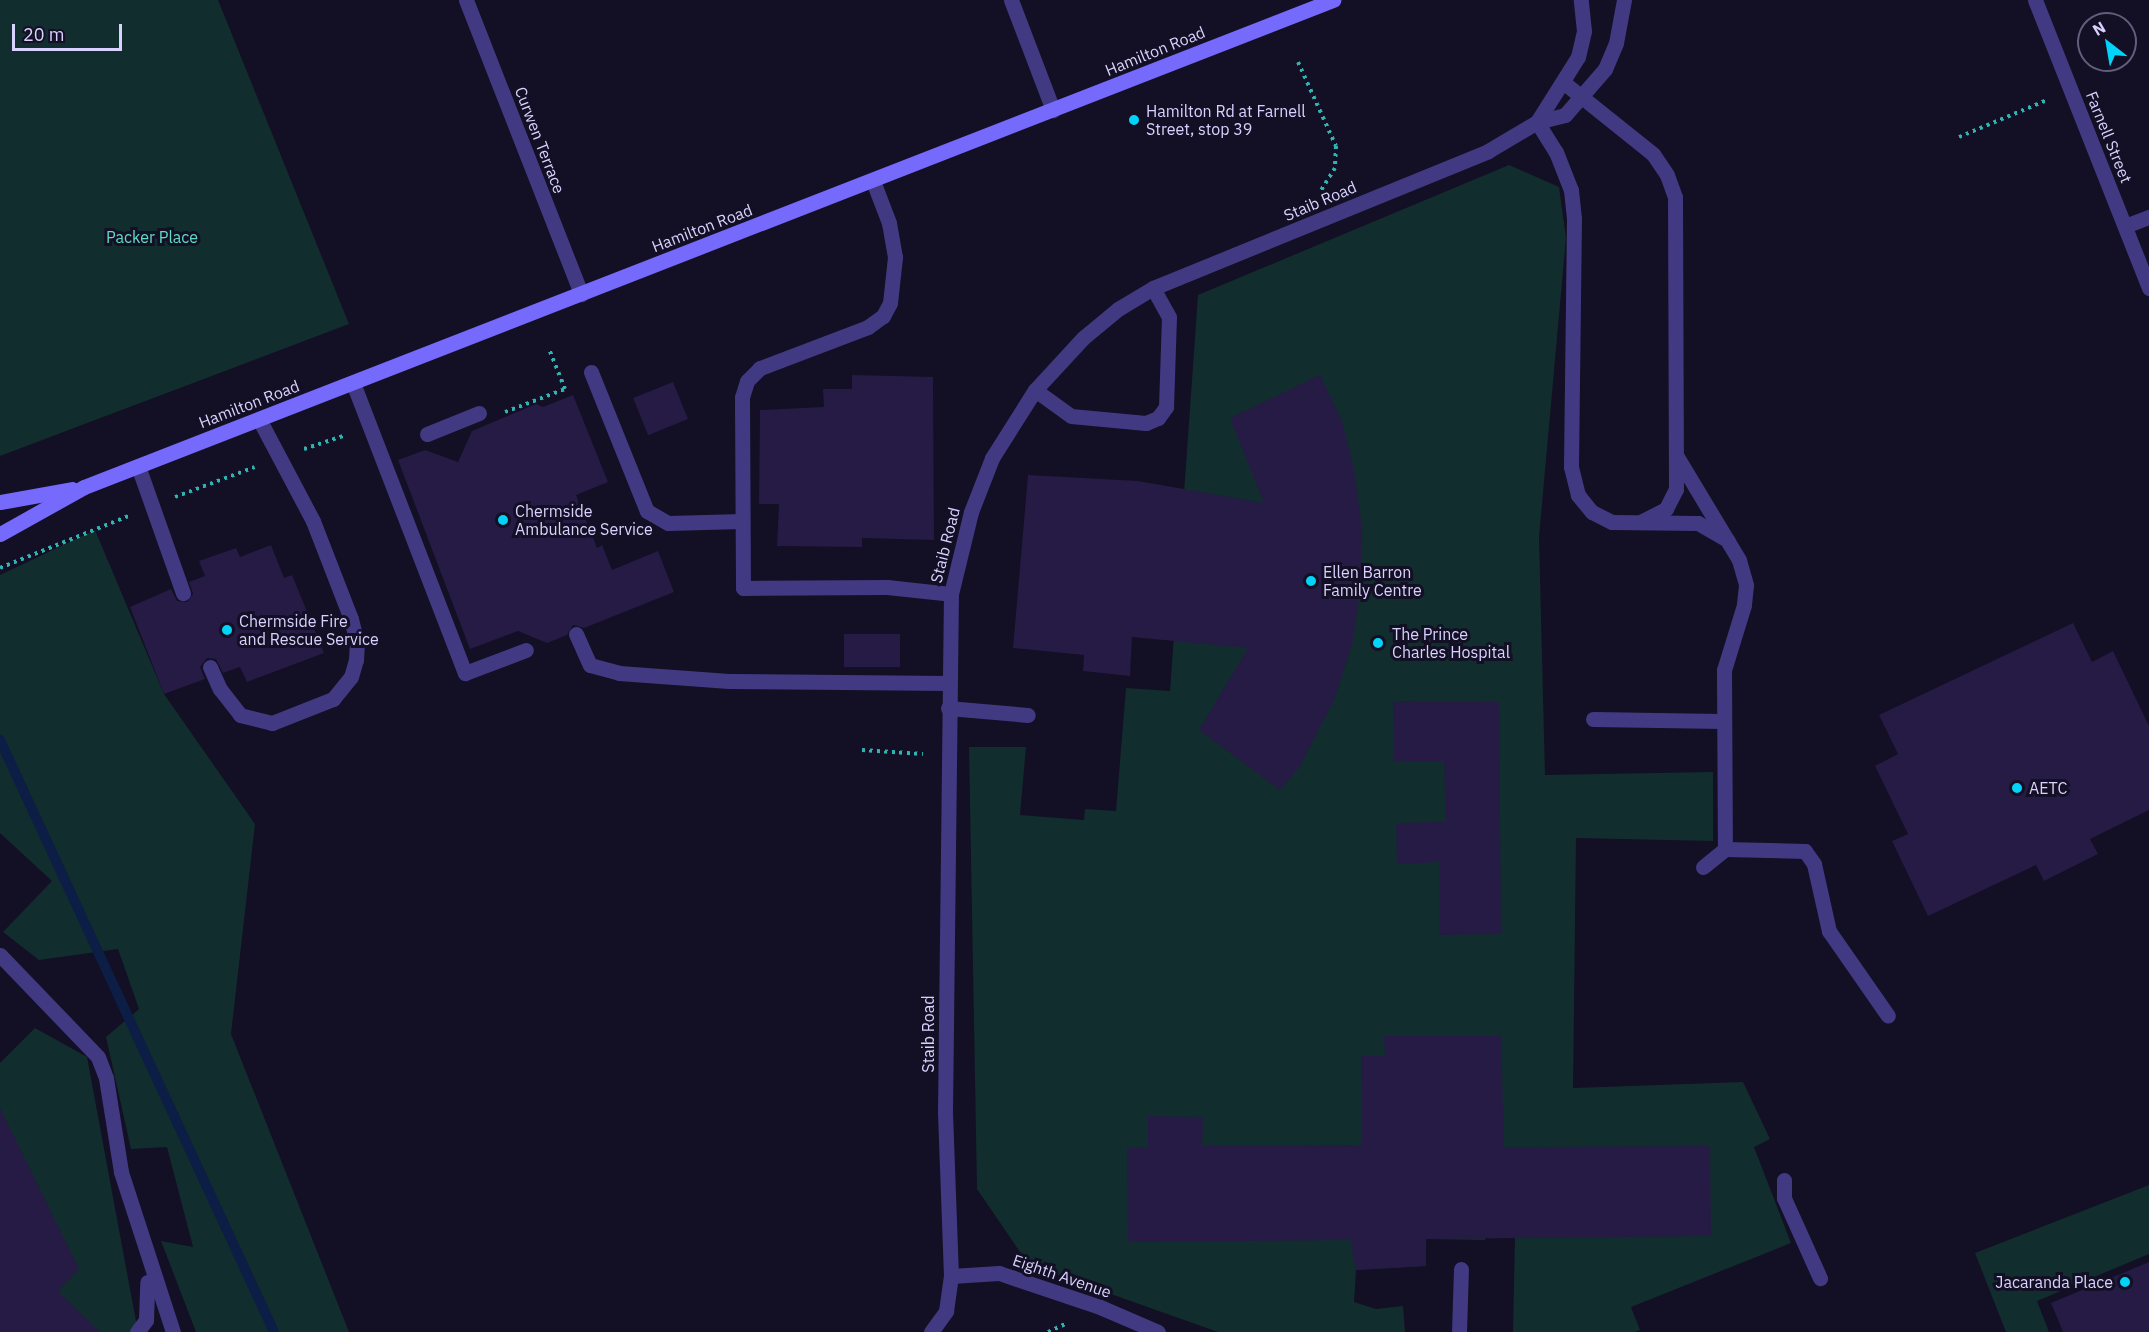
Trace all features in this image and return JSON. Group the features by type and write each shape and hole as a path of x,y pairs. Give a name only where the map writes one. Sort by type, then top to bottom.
{"main road":[{"name":"Hamilton Road","path":"0,534 84,487 1333,0"},
{"name":"Hamilton Road","path":"0,502 84,487"}],"street":[{"name":"Curwen Terrace","path":"466,0 582,294"},
{"path":"1011,0 1053,110"},
{"name":"Staib Road","path":"1537,122 1578,57 1584,31 1581,0"},
{"name":"Staib Road","path":"931,1332 946,1311 951,1276 945,1112 951,594 971,512 992,458 1035,390 1083,338 1118,309 1153,288 1488,151 1537,122 1565,115 1584,97 1605,69 1616,43 1624,0"},
{"name":"Farnell Street","path":"2035,0 2149,288"},
{"path":"1563,82 1653,154 1667,175 1675,197 1677,489 1666,509 1639,522"},
{"path":"1537,122 1556,152 1571,190 1574,219 1571,467 1578,495 1592,512 1612,522 1698,524 1726,540"},
{"path":"873,181 892,235 895,257 890,303 883,316 868,327 760,368 747,381 741,397 743,588 887,587 951,594"},
{"path":"2125,226 2149,217"},
{"path":"1035,390 1071,416 1146,423 1158,418 1166,407 1170,317 1153,288"},
{"path":"591,372 647,511 668,523 742,521"},
{"path":"353,383 372,426 465,673 526,650"},
{"path":"427,434 478,413"},
{"path":"210,667 220,689 240,715 272,723 318,708 333,699 351,677 357,643 351,619 313,521 277,458 259,419"},
{"path":"1677,454 1739,560 1746,585 1744,605 1724,670 1722,721 1725,849"},
{"path":"138,466 150,507 183,593"},
{"path":"576,634 590,665 619,672 729,681 949,683"},
{"path":"948,708 1028,715"},
{"path":"1593,720 1722,721"},
{"path":"1703,867 1725,849 1805,851 1814,864 1829,931 1888,1016"},
{"path":"0,955 98,1057 106,1077 116,1154 145,1255 173,1332"},
{"path":"1784,1180 1784,1198 1820,1278"},
{"path":"137,1332 146,1320 149,1304 145,1255"},
{"path":"1459,1332 1461,1269"},
{"name":"Eighth Avenue","path":"951,1276 999,1274 1100,1307 1158,1332"}],"path":[{"path":"1298,62 1336,146 1335,168 1314,201 1322,219"},
{"path":"1959,137 2071,90"},
{"path":"503,413 565,389 549,349"},
{"path":"0,568 277,458 372,426"},
{"path":"862,750 948,755"}],"green space":[{"name":"Packer Place","path":"0,0 218,0 349,324 0,456"},
{"path":"1509,165 1559,187 1566,238 1539,537 1545,775 1713,772 1713,841 1576,838 1573,1088 1743,1082 1770,1139 1754,1147 1791,1243 1631,1307 1640,1330 1635,1332 1513,1332 1516,1188 1483,1188 1485,1240 1426,1239 1426,1266 1356,1270 1354,1302 1376,1309 1403,1306 1405,1332 1218,1332 1029,1265 977,1189 969,747 1026,747 1020,815 1084,820 1085,809 1116,811 1126,688 1170,691 1198,295"},
{"path":"95,530 164,694 255,824 231,1034 349,1332 196,1332 161,1241 193,1247 167,1147 131,1149 106,1037 139,1009 118,949 39,960 3,932 52,881 0,833 0,575"},
{"path":"35,1028 87,1057 138,1332 0,1332 0,1063"},
{"path":"2149,1185 2149,1254 2037,1301 2049,1332 2006,1332 1975,1253"}],"building":[{"path":"852,375 933,377 934,540 862,538 862,547 777,546 779,504 759,504 760,410 824,407 823,389 852,389"},
{"path":"1320,375 1342,421 1354,469 1362,528 1361,584 1353,641 1334,700 1300,766 1280,790 1199,730 1248,648 1132,637 1130,676 1083,671 1084,655 1013,648 1028,475 1138,481 1264,503 1230,418"},
{"path":"673,382 688,419 648,435 633,398"},
{"name":"Chermside Ambulance Service","path":"573,395 608,482 576,495 597,548 602,545 612,570 658,551 674,592 584,628 573,625 567,635 547,643 518,631 470,649 398,460 425,450 458,462 472,431 536,404 543,407"},
{"name":"Chermside Fire and Rescue Service","path":"271,545 284,578 292,575 324,653 247,682 240,667 223,673 216,659 207,658 200,667 205,679 164,694 130,607 171,589 177,601 187,602 193,594 189,582 205,576 199,561 236,548 240,557"},
{"name":"AETC","path":"2073,623 2092,662 2113,651 2149,726 2149,810 2090,839 2098,854 2044,881 2036,865 1928,916 1892,841 1908,834 1875,766 1898,754 1879,715"},
{"path":"844,634 900,634 900,667 844,667"},
{"path":"1393,701 1499,702 1501,934 1439,935 1439,862 1397,864 1396,823 1446,822 1444,761 1394,761"},
{"path":"1384,1036 1501,1036 1504,1147 1710,1146 1711,1236 1425,1239 1426,1266 1356,1270 1350,1240 1128,1242 1127,1148 1148,1147 1148,1116 1203,1117 1202,1146 1362,1145 1361,1056 1385,1056"},
{"path":"0,1108 79,1269 58,1291 100,1332 0,1332"},
{"name":"Jacaranda Place","path":"2149,1262 2149,1332 2063,1332 2051,1303"}],"waterway":[{"path":"0,740 274,1332"}],"place":[{"name":"Hamilton Rd at Farnell Street, stop 39","path":"1134,120"},
{"name":"Chermside Ambulance Service","path":"503,520"},
{"name":"Ellen Barron Family Centre","path":"1311,581"},
{"name":"Chermside Fire and Rescue Service","path":"227,630"},
{"name":"The Prince Charles Hospital","path":"1378,643"},
{"name":"AETC","path":"2017,788"},
{"name":"Jacaranda Place","path":"2125,1282"}]}
